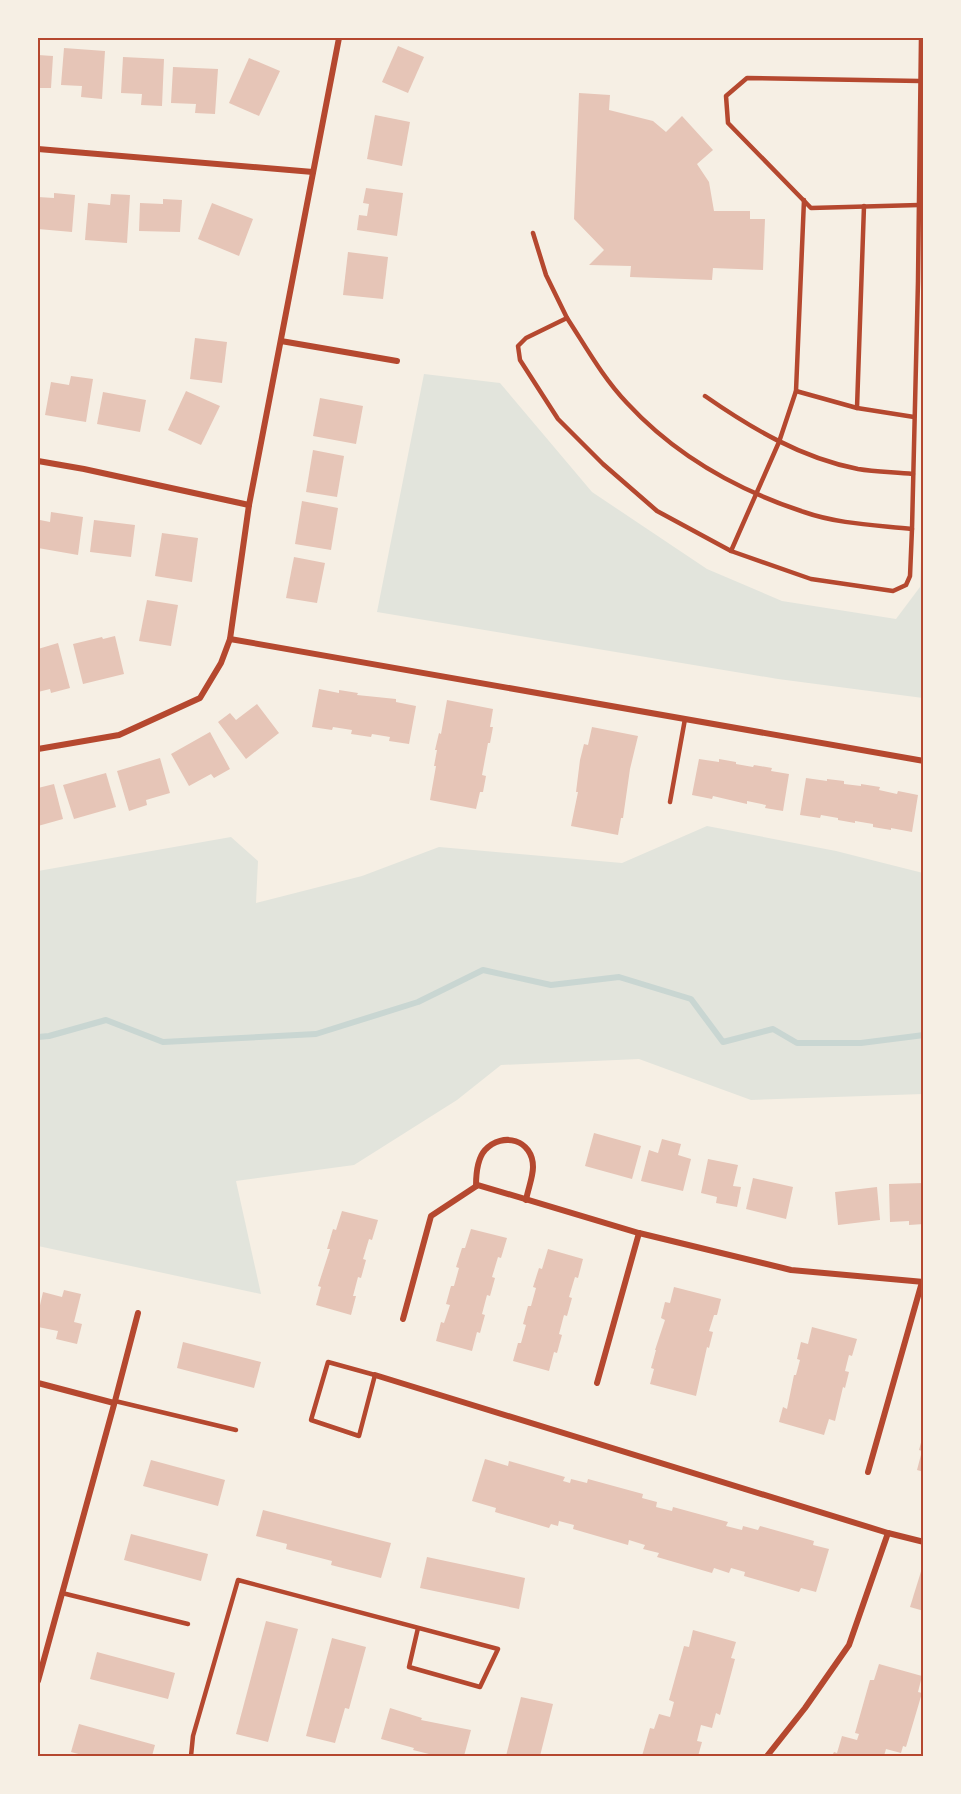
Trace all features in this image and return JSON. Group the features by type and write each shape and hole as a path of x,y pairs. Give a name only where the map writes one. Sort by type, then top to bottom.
{"street":[{"path":"38,749 119,735 200,698 221,663 230,639 249,505 339,38"},
{"path":"38,149 313,172"},
{"path":"281,341 397,361"},
{"path":"38,461 249,505"},
{"path":"230,639 924,761"},
{"path":"476,1186 476,1170 484,1151 500,1140 516,1140 529,1150 533,1166 526,1200"},
{"path":"403,1319 431,1216 478,1185 639,1233 791,1269 922,1282 868,1472"},
{"path":"597,1383 639,1233"},
{"path":"38,1681 138,1313"},
{"path":"375,1375 888,1533 924,1542"},
{"path":"38,1383 115,1402"},
{"path":"767,1756 805,1708 849,1645 888,1533"}],"lane":[{"path":"567,318 526,338 518,346 520,360 558,419 603,464 657,511 731,551 811,579 893,591 906,585 910,576 912,528 921,38"},
{"path":"919,205 811,208 728,123 726,96 747,78 920,81"},
{"path":"731,551 779,442 796,391 804,200"},
{"path":"857,408 864,206"},
{"path":"533,232 546,275 567,318 600,369 626,403 666,440 709,470 805,513 855,524 912,528"},
{"path":"796,391 857,408 914,417"},
{"path":"705,396 740,421 779,442 819,458 858,469 913,474"},
{"path":"670,802 685,719"},
{"path":"328,1362 375,1375 358,1436 311,1420 328,1362"},
{"path":"115,1402 236,1430"},
{"path":"191,1756 193,1736 238,1580 498,1649 480,1687 409,1667 418,1628"},
{"path":"62,1593 188,1624"}],"shaded area":[{"path":"424,374 500,383 592,492 707,569 782,601 896,619 920,587 923,500 923,698 778,679 377,612"},
{"path":"707,826 836,851 923,873 923,1094 751,1100 639,1059 501,1065 457,1100 354,1165 236,1181 261,1294 38,1246 38,871 231,837 258,861 256,903 362,876 439,847 622,863"}],"building":[{"path":"398,46 424,57 408,93 382,82"},
{"path":"64,48 105,51 102,99 81,97 82,86 61,85"},
{"path":"38,55 53,56 51,88 38,88"},
{"path":"123,57 164,59 162,106 141,105 142,94 121,93"},
{"path":"249,58 280,71 259,116 229,103"},
{"path":"173,67 218,69 215,114 195,113 196,104 171,103"},
{"path":"579,93 610,95 609,110 653,121 666,132 682,116 713,150 697,164 709,182 714,211 750,211 750,219 765,219 763,270 713,268 712,280 630,277 631,266 589,265 604,250 574,219"},
{"path":"375,115 410,122 402,166 367,159"},
{"path":"366,188 403,193 397,236 357,230 359,215 367,216 369,204 363,203"},
{"path":"54,193 75,195 72,232 38,229 38,197 54,198"},
{"path":"111,194 130,195 127,243 85,240 88,203 110,205"},
{"path":"163,199 182,200 180,232 139,231 140,203 163,204"},
{"path":"212,203 253,219 239,256 198,239"},
{"path":"348,252 388,257 383,299 343,295"},
{"path":"195,338 227,342 222,383 190,379"},
{"path":"71,376 93,379 86,422 45,415 51,382 69,385"},
{"path":"186,391 220,406 201,445 168,430"},
{"path":"103,392 146,400 140,432 97,424"},
{"path":"320,398 363,406 356,444 313,436"},
{"path":"313,450 344,456 337,497 306,492"},
{"path":"302,501 338,508 331,550 295,544"},
{"path":"51,512 83,517 78,555 38,548 40,520 50,522"},
{"path":"94,520 135,525 131,557 90,552"},
{"path":"162,533 198,538 192,582 155,576"},
{"path":"294,557 325,563 317,603 286,598"},
{"path":"147,600 178,605 171,646 139,641"},
{"path":"115,636 124,674 83,684 73,644"},
{"path":"58,643 70,688 51,693 50,689 38,692 38,649"},
{"path":"319,689 396,699 396,702 416,706 409,744 389,741 390,737 351,734 352,730 312,727"},
{"path":"447,700 493,709 490,727 493,727 482,775 486,776 476,809 430,800 436,766 434,766 437,750 435,750 439,733 441,734"},
{"path":"257,704 279,733 246,759 218,722 230,713 236,720"},
{"path":"592,727 638,736 618,835 571,826 578,792 576,792 580,760 584,744 588,745"},
{"path":"210,732 230,769 214,778 211,774 189,786 171,754"},
{"path":"160,758 170,793 146,800 147,805 129,811 117,771"},
{"path":"699,759 719,762 719,759 753,767 754,765 772,768 771,771 789,774 783,811 765,808 766,805 747,801 747,804 713,796 712,799 692,795"},
{"path":"106,773 116,807 74,819 63,785"},
{"path":"806,778 844,781 844,784 861,786 861,784 880,787 879,790 897,794 898,791 918,795 912,832 873,827 873,824 855,821 855,823 821,815 820,818 800,815"},
{"path":"54,784 63,819 38,826 38,788"},
{"path":"594,1133 641,1146 632,1179 585,1166"},
{"path":"662,1139 681,1144 678,1155 691,1159 683,1191 641,1181 649,1150 658,1153"},
{"path":"708,1159 738,1165 733,1186 741,1187 737,1207 716,1203 717,1197 701,1193"},
{"path":"753,1178 793,1187 786,1219 746,1209"},
{"path":"924,1183 924,1224 909,1225 909,1221 890,1222 889,1184"},
{"path":"877,1187 880,1220 838,1225 835,1192"},
{"path":"342,1211 378,1220 363,1259 366,1260 361,1278 358,1277 351,1315 316,1305 321,1287 318,1286 330,1249 327,1249"},
{"path":"471,1229 507,1238 501,1258 498,1257 492,1277 495,1278 490,1296 487,1295 482,1314 485,1315 472,1351 436,1341 441,1322 444,1323 450,1305 446,1304 459,1268 456,1267"},
{"path":"548,1249 583,1259 578,1278 575,1277 569,1297 572,1298 567,1316 564,1315 557,1353 554,1352 549,1371 513,1361 526,1325 523,1324 528,1306 531,1306 536,1288 533,1287"},
{"path":"674,1287 721,1299 717,1315 714,1315 709,1331 713,1332 709,1348 707,1347 696,1396 650,1384 655,1350 665,1320 661,1318 665,1302 670,1303"},
{"path":"64,1290 81,1294 74,1322 82,1324 77,1344 56,1339 58,1331 38,1327 38,1314 43,1292 62,1297"},
{"path":"812,1327 857,1339 852,1356 849,1355 845,1371 849,1372 835,1421 829,1419 824,1435 779,1422 783,1407 787,1409 794,1375 796,1375 800,1360 797,1359 801,1342 808,1344"},
{"path":"183,1342 261,1362 254,1388 177,1368"},
{"path":"924,1436 924,1472 917,1470"},
{"path":"485,1459 508,1466 509,1461 565,1477 563,1481 570,1483 571,1479 587,1483 588,1479 643,1494 642,1498 657,1502 656,1507 672,1511 673,1507 728,1522 726,1526 742,1530 743,1526 758,1530 760,1526 814,1541 813,1545 829,1549 816,1592 801,1588 799,1592 744,1576 745,1572 731,1568 729,1573 714,1568 712,1573 657,1557 659,1553 643,1549 645,1545 629,1540 628,1545 573,1529 574,1525 559,1521 558,1526 551,1524 549,1528 495,1512 496,1508 472,1501"},
{"path":"151,1460 225,1480 218,1506 143,1486"},
{"path":"263,1510 391,1543 381,1578 331,1565 332,1561 286,1549 287,1544 256,1536"},
{"path":"131,1534 208,1554 201,1581 124,1560"},
{"path":"427,1557 525,1578 519,1609 420,1588"},
{"path":"924,1565 924,1611 910,1607"},
{"path":"266,1621 298,1629 268,1742 236,1734"},
{"path":"693,1630 736,1642 731,1658 735,1659 720,1715 716,1713 712,1728 701,1725 697,1741 702,1742 698,1756 642,1756 650,1728 654,1729 659,1714 670,1717 674,1702 669,1700 684,1646 689,1647"},
{"path":"332,1638 366,1647 349,1709 345,1708 335,1743 306,1736"},
{"path":"97,1652 175,1673 168,1699 90,1679"},
{"path":"879,1664 922,1676 918,1692 922,1693 906,1747 903,1746 901,1753 886,1749 884,1756 832,1756 834,1752 837,1753 842,1736 857,1740 859,1734 855,1733 870,1680 874,1680"},
{"path":"521,1697 553,1704 540,1756 506,1756"},
{"path":"390,1708 422,1718 421,1720 471,1730 464,1756 429,1754 381,1739"},
{"path":"79,1724 155,1745 152,1756 86,1756 71,1752"}],"waterway":[{"path":"38,1037 106,1020 163,1042 316,1034 418,1002 483,970 551,985 619,977 691,999 723,1042 773,1029 797,1043 861,1043 924,1035"}]}
